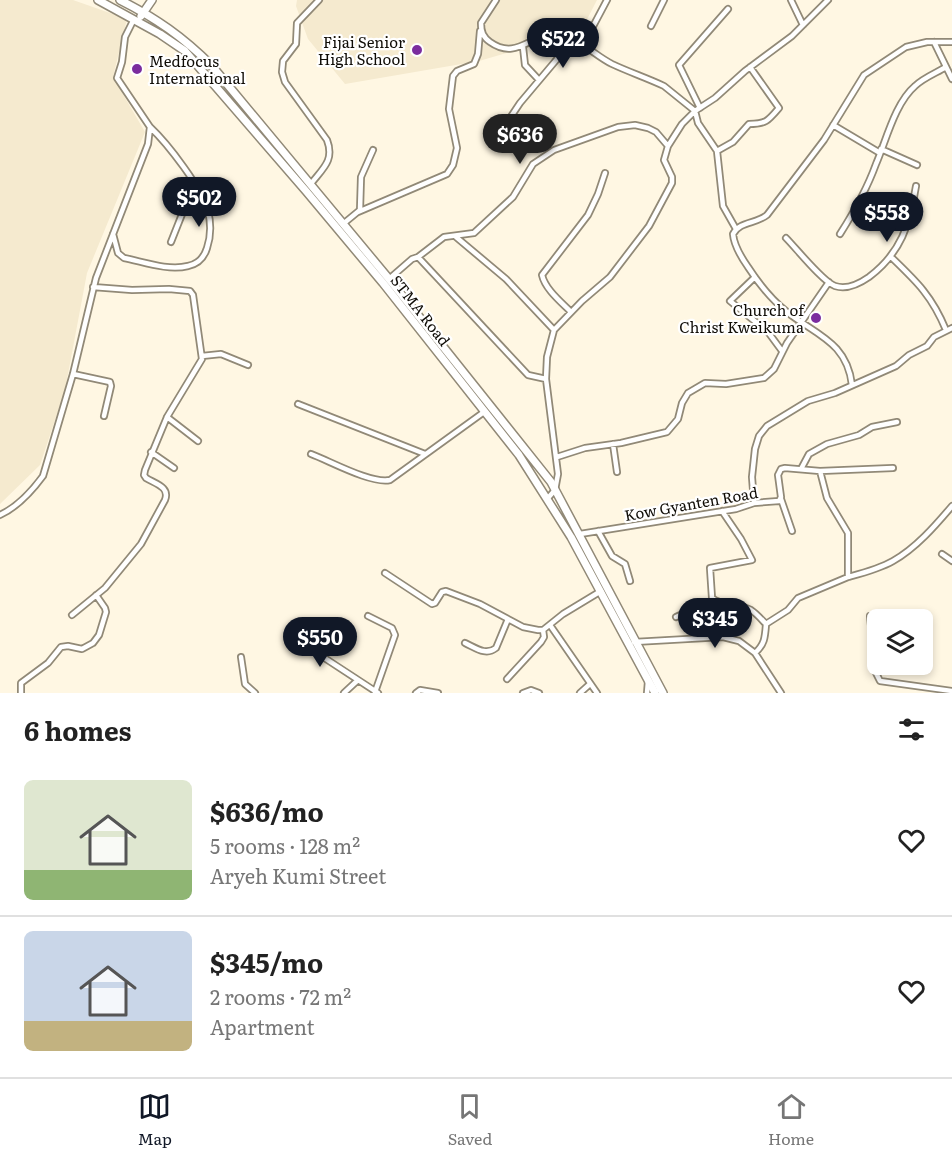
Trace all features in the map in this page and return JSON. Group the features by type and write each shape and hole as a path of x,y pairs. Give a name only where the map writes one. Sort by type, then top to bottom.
{"main road":[{"name":"STMA Road","path":"98,0 133,18 185,51 376,274 519,455 548,498 663,693"},
{"name":"STMA Road","path":"120,0 135,3 144,12 166,25 189,43 212,66 389,279 489,404 555,490 580,534 648,681 656,693"},
{"path":"133,18 144,12 152,0"},
{"path":"133,18 135,3"}],"street":[{"path":"310,185 328,163 330,150 327,140 285,82 282,65 295,47 297,24 319,0"},
{"path":"343,224 358,212 447,174 453,165 457,148 449,109 453,76 457,71 474,64 478,54 481,22 495,0"},
{"path":"502,130 520,103 563,52 589,34 607,0"},
{"path":"651,26 664,0"},
{"path":"791,0 802,25"},
{"path":"548,498 555,490 558,474 546,379 554,330 610,277 664,201 672,183 672,177 664,160 668,146 682,124 750,67 792,36 828,0"},
{"path":"700,108 679,66 728,9"},
{"path":"113,233 118,253 124,258 169,267 189,266 197,263 205,254 210,232 208,212 194,184 158,134 150,127 117,78 122,62 125,37 133,18"},
{"path":"481,22 483,36 493,45 510,49 523,47 546,35 560,35 588,46 611,63 664,86 695,111 698,123 717,151 723,206 736,229"},
{"path":"852,385 849,369 841,353 821,333 801,321 773,298 755,277 733,240 733,234 736,229 762,219 766,215 833,125 858,81 870,70 906,47 934,42 952,42"},
{"path":"934,42 952,79"},
{"path":"523,47 525,65 539,80"},
{"path":"717,151 734,142 748,125 763,123 779,108 750,67"},
{"path":"840,234 854,212 908,94 915,86 946,67"},
{"path":"389,279 412,259 444,237 472,234 476,231 513,197 533,164 554,150 618,127 635,125 652,129 661,135 668,146"},
{"path":"833,125 880,151 917,165"},
{"path":"0,515 36,486 43,476 73,374 93,287 148,144 150,127"},
{"path":"358,212 362,177 373,150"},
{"path":"571,312 552,292 543,280 542,274 588,215 605,173"},
{"path":"171,242 194,184"},
{"path":"786,238 832,285 848,287 862,282 891,257 899,245 908,224 916,186"},
{"path":"456,237 506,279 554,330"},
{"path":"418,257 528,375 546,379"},
{"path":"754,503 752,477 755,449 759,436 767,426 808,401 835,393 896,366 909,355 927,346 934,337 949,329 930,298 891,257"},
{"path":"755,277 730,301 768,332 782,351"},
{"path":"557,457 585,448 667,432 678,419 684,399 694,388 705,383 726,384 764,378 774,369 782,351 829,282"},
{"path":"72,615 105,588 141,544 165,500 167,492 163,487 145,477 145,470 167,417 200,364 202,356 193,295 190,291 93,287"},
{"path":"202,356 221,354 248,365"},
{"path":"73,374 110,382 104,416"},
{"path":"298,404 425,454"},
{"path":"311,454 367,477 383,481 390,480 484,412"},
{"path":"167,417 198,441"},
{"path":"801,469 809,454 827,444 859,435 872,427 897,422"},
{"path":"613,444 617,472"},
{"path":"151,452 174,468"},
{"name":"Kow Gyanten Road","path":"580,534 781,499 778,475 785,468 820,471 893,468"},
{"path":"820,471 827,498 848,533 848,578"},
{"path":"781,499 792,531"},
{"path":"766,624 788,610 798,598 893,561 917,543 952,506"},
{"path":"713,600 710,568 749,561 752,557 722,511"},
{"path":"598,531 612,556 625,564 630,581"},
{"path":"942,554 952,561"},
{"path":"385,573 432,604 442,592 447,591 480,604 527,628 543,630 562,614 601,591"},
{"path":"21,693 21,683 48,663 61,647 68,645 82,649 93,643 99,635 106,612 96,595"},
{"path":"676,617 713,600 751,610 766,624 766,638 755,653"},
{"path":"294,638 376,692 395,635 392,628 368,616"},
{"path":"465,644 486,652 492,651 496,648 508,619"},
{"path":"550,625 597,693"},
{"path":"507,680 541,642 544,637 543,630"},
{"path":"632,643 723,637 739,641 755,653 781,693"},
{"path":"241,657 245,684 255,693"},
{"path":"877,675 880,681 952,691"},
{"path":"344,693 358,680"},
{"path":"647,693 648,681"},
{"path":"580,693 590,684"},
{"path":"416,693 420,690 438,693"},
{"path":"523,693 531,690 539,693"}],"shaded area":[{"path":"0,0 73,0 127,19 113,77 145,132 87,273 65,390 40,465 0,504"},
{"name":"Fijai Senior High School","path":"297,0 597,0 581,31 479,61 345,84 308,39 296,6"}],"place":[{"name":"Fijai Senior High School","path":"417,50"},
{"name":"Medfocus International","path":"137,69"},
{"name":"Church of Christ Kweikuma","path":"816,318"}]}
